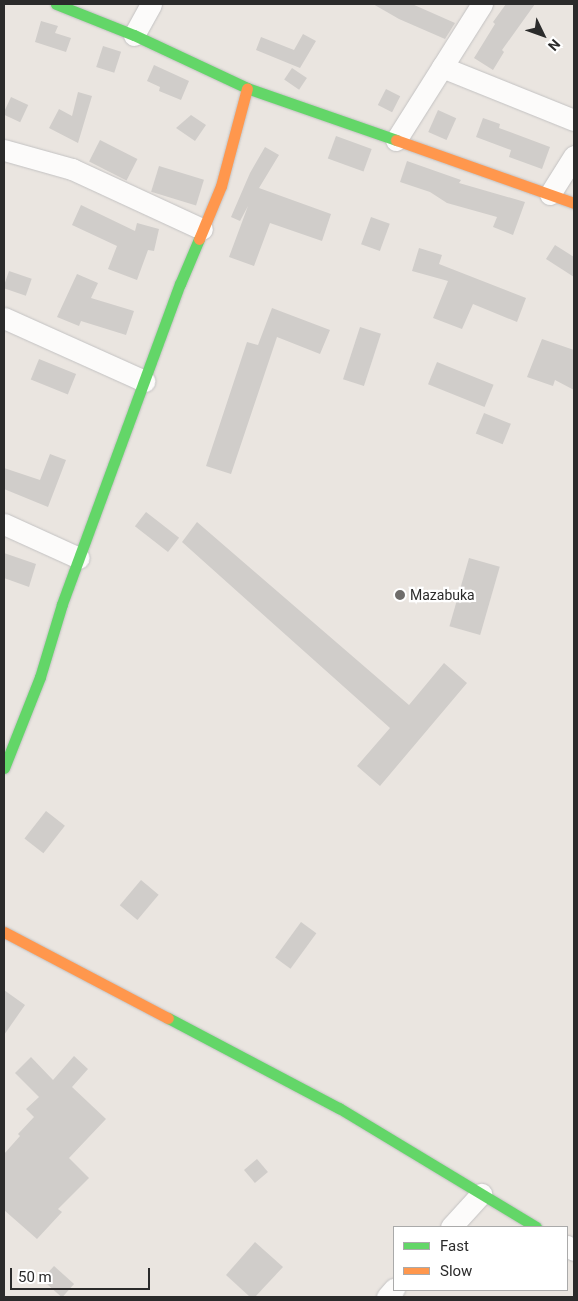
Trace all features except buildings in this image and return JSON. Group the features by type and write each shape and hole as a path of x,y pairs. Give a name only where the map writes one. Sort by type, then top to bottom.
{"street":[{"path":"56,4 134,35 247,88 574,203"},
{"path":"134,35 151,4"},
{"path":"396,140 482,4"},
{"path":"442,67 574,120"},
{"path":"4,768 40,677 62,604 144,381 202,229 221,186 247,88"},
{"path":"4,150 72,169 202,229"},
{"path":"550,194 574,156"},
{"path":"4,318 144,381"},
{"path":"4,524 79,558"},
{"path":"4,932 339,1108 534,1226"},
{"path":"452,1226 481,1194"}],"traffic: fast":[{"path":"56,4 134,35 247,88 396,140"},
{"path":"4,768 40,677 62,604 180,284 199,239"},
{"path":"168,1018 339,1108 534,1226"}],"traffic: slow":[{"path":"199,239 221,186 247,88"},
{"path":"396,140 574,203"},
{"path":"4,932 168,1018"}],"place":[{"name":"Mazabuka","path":"400,595"}]}
